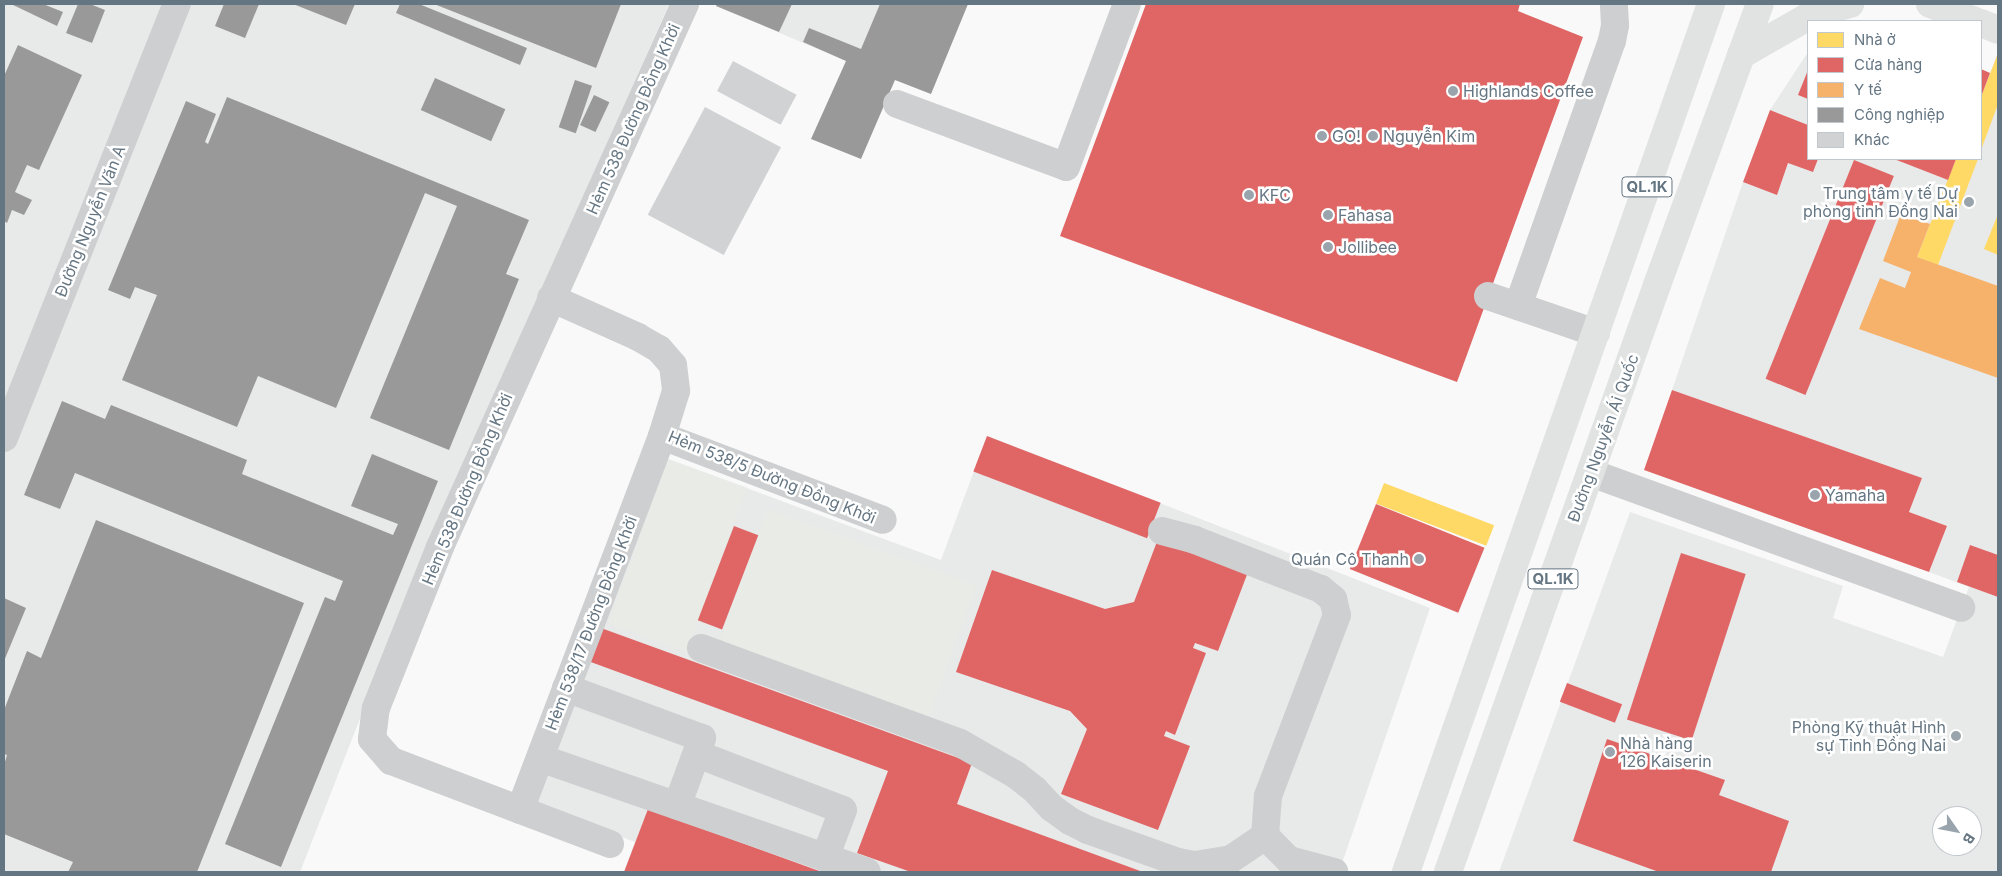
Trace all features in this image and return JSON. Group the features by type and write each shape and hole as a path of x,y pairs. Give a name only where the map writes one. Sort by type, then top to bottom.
{"main road":[{"path":"1694,4 1699,40"},
{"name":"QL.1K","path":"1406,872 1711,4"},
{"name":"Đường Nguyễn Ái Quốc","path":"1448,872 1760,4"},
{"path":"1741,55 1808,16 1850,4"},
{"path":"1930,4 1972,20"},
{"path":"1982,23 1998,30"}],"street":[{"name":"Đường Nguyễn Văn A","path":"4,438 177,4"},
{"name":"Hẻm 538 Đường Đồng Khởi","path":"610,844 391,761 372,739 376,708 436,556 685,4"},
{"path":"897,104 1066,167 1126,4"},
{"path":"1518,306 1612,42 1615,25 1614,4"},
{"path":"1488,296 1596,334"},
{"name":"Hẻm 538/5 Đường Đồng Khởi","path":"551,298 638,337 659,349 673,365 676,392 662,436 883,520"},
{"name":"Hẻm 538/17 Đường Đồng Khởi","path":"520,810 662,436"},
{"path":"1590,473 1961,608"},
{"path":"1162,531 1195,540 1321,589 1333,599 1337,615 1268,796 1265,836 1289,860 1334,872"},
{"path":"702,648 960,743 1016,775 1035,790 1052,808 1088,830 1178,862 1195,865 1231,859 1265,836"},
{"path":"566,688 702,738 678,806"},
{"path":"696,754 843,810 825,858"},
{"path":"540,758 867,872"}],"shaded area":[{"path":"4,4 669,4 428,545 300,872 4,872"},
{"path":"717,4 968,4 931,94 846,61 716,6"},
{"path":"1998,53 1998,872 1499,872 1630,512 1843,586 1833,618 1943,657 1969,587 1929,572 1947,526 1909,512 1921,478 1672,390 1743,182 1777,194 1802,123 1770,110 1807,54 1807,160 1897,160 1948,180 1956,160 1982,160 1982,94"},
{"path":"987,436 1430,608 1339,872 624,872 635,842 534,804 668,459 941,560"},
{"path":"668,459 747,488 687,652 608,623"},
{"path":"767,509 977,585 929,717 719,641"}],"building: Nhà ở":[{"path":"1998,53 1998,104 1982,147 1982,94"},
{"path":"1956,160 1978,160 1938,265 1917,257"},
{"path":"1998,214 1998,255 1984,249"},
{"path":"1384,483 1494,525 1486,546 1376,504"}],"building: Cửa hàng":[{"name":"GO!","path":"1146,4 1520,4 1518,11 1583,37 1457,382 1060,236"},
{"path":"1982,69 1990,73 1982,94"},
{"path":"1807,72 1807,99 1798,95"},
{"path":"1770,110 1807,125 1807,160 1818,160 1813,172 1788,163 1777,195 1743,182"},
{"path":"1854,160 1894,176 1805,395 1766,379"},
{"path":"1897,160 1956,160 1948,180"},
{"name":"Yamaha","path":"1672,390 1922,478 1909,512 1947,526 1929,572 1644,470"},
{"path":"987,436 1161,503 1147,538 973,471"},
{"path":"1376,504 1484,548 1458,613 1350,569"},
{"path":"734,526 758,535 722,630 698,620"},
{"path":"1158,539 1248,572 1218,651 1195,643 1193,648 1206,653 1175,735 1166,731 1164,736 1190,746 1158,830 1061,794 1087,729 1070,711 956,672 992,570 1105,609 1134,602"},
{"path":"1970,545 1998,555 1998,597 1957,582"},
{"path":"1681,553 1746,574 1692,740 1627,719"},
{"path":"601,628 972,763 957,804 1143,872 911,872 857,853 888,771 588,661"},
{"path":"1567,683 1622,704 1615,723 1560,702"},
{"path":"1607,739 1725,780 1719,795 1789,821 1771,872 1659,872 1573,841"},
{"path":"648,809 822,872 624,872"}],"building: Y tế":[{"path":"1901,214 1930,224 1917,257 1998,286 1998,378 1859,329 1880,278 1905,288 1911,272 1883,261"}],"building: Công nghiệp":[{"path":"11,4 43,4 63,12 57,26"},
{"path":"78,4 90,4 105,10 92,43 66,33"},
{"path":"224,4 259,4 245,38 215,26"},
{"path":"293,4 355,4 346,25"},
{"path":"400,4 419,4 527,48 520,65 396,13"},
{"path":"434,4 621,4 596,68"},
{"path":"717,4 792,4 779,32 716,6"},
{"path":"880,4 968,4 931,94 895,80 861,159 811,139 846,61 803,42 809,28 861,49"},
{"path":"18,45 82,75 39,170 27,165 15,192 32,200 24,215 12,210 7,223 4,221 4,76"},
{"path":"435,78 505,109 491,141 421,110"},
{"path":"575,80 592,86 576,133 559,127"},
{"path":"594,95 609,102 595,132 580,125"},
{"path":"227,97 529,220 506,274 519,279 449,450 370,418 457,206 425,193 336,408 258,376 237,427 122,380 157,295 135,287 130,299 108,290 186,101 216,114 205,142 208,144"},
{"path":"62,401 105,419 111,405 247,460 242,474 393,535 398,524 351,506 372,454 438,481 281,867 225,844 325,597 335,601 343,581 75,473 60,509 24,495"},
{"path":"96,520 304,603 197,872 68,872 73,862 4,834 4,765 7,755 4,754 4,710 27,651 41,658"},
{"path":"4,598 26,608 4,661"}],"building: Khác":[{"path":"733,61 797,95 781,125 717,91"},
{"path":"705,107 781,147 724,255 648,215"}],"place":[{"name":"Highlands Coffee","path":"1453,91"},
{"name":"GO!","path":"1322,136"},
{"name":"Nguyễn Kim","path":"1373,136"},
{"name":"KFC","path":"1249,195"},
{"name":"Trung tâm y tế Dự phòng tỉnh Đồng Nai","path":"1969,202"},
{"name":"Fahasa","path":"1328,215"},
{"name":"Jollibee","path":"1328,247"},
{"name":"Yamaha","path":"1815,495"},
{"name":"Quán Cô Thanh","path":"1419,559"},
{"name":"Phòng Kỹ thuật Hình sự Tỉnh Đồng Nai","path":"1956,736"},
{"name":"Nhà hàng 126 Kaiserin","path":"1610,752"}]}
